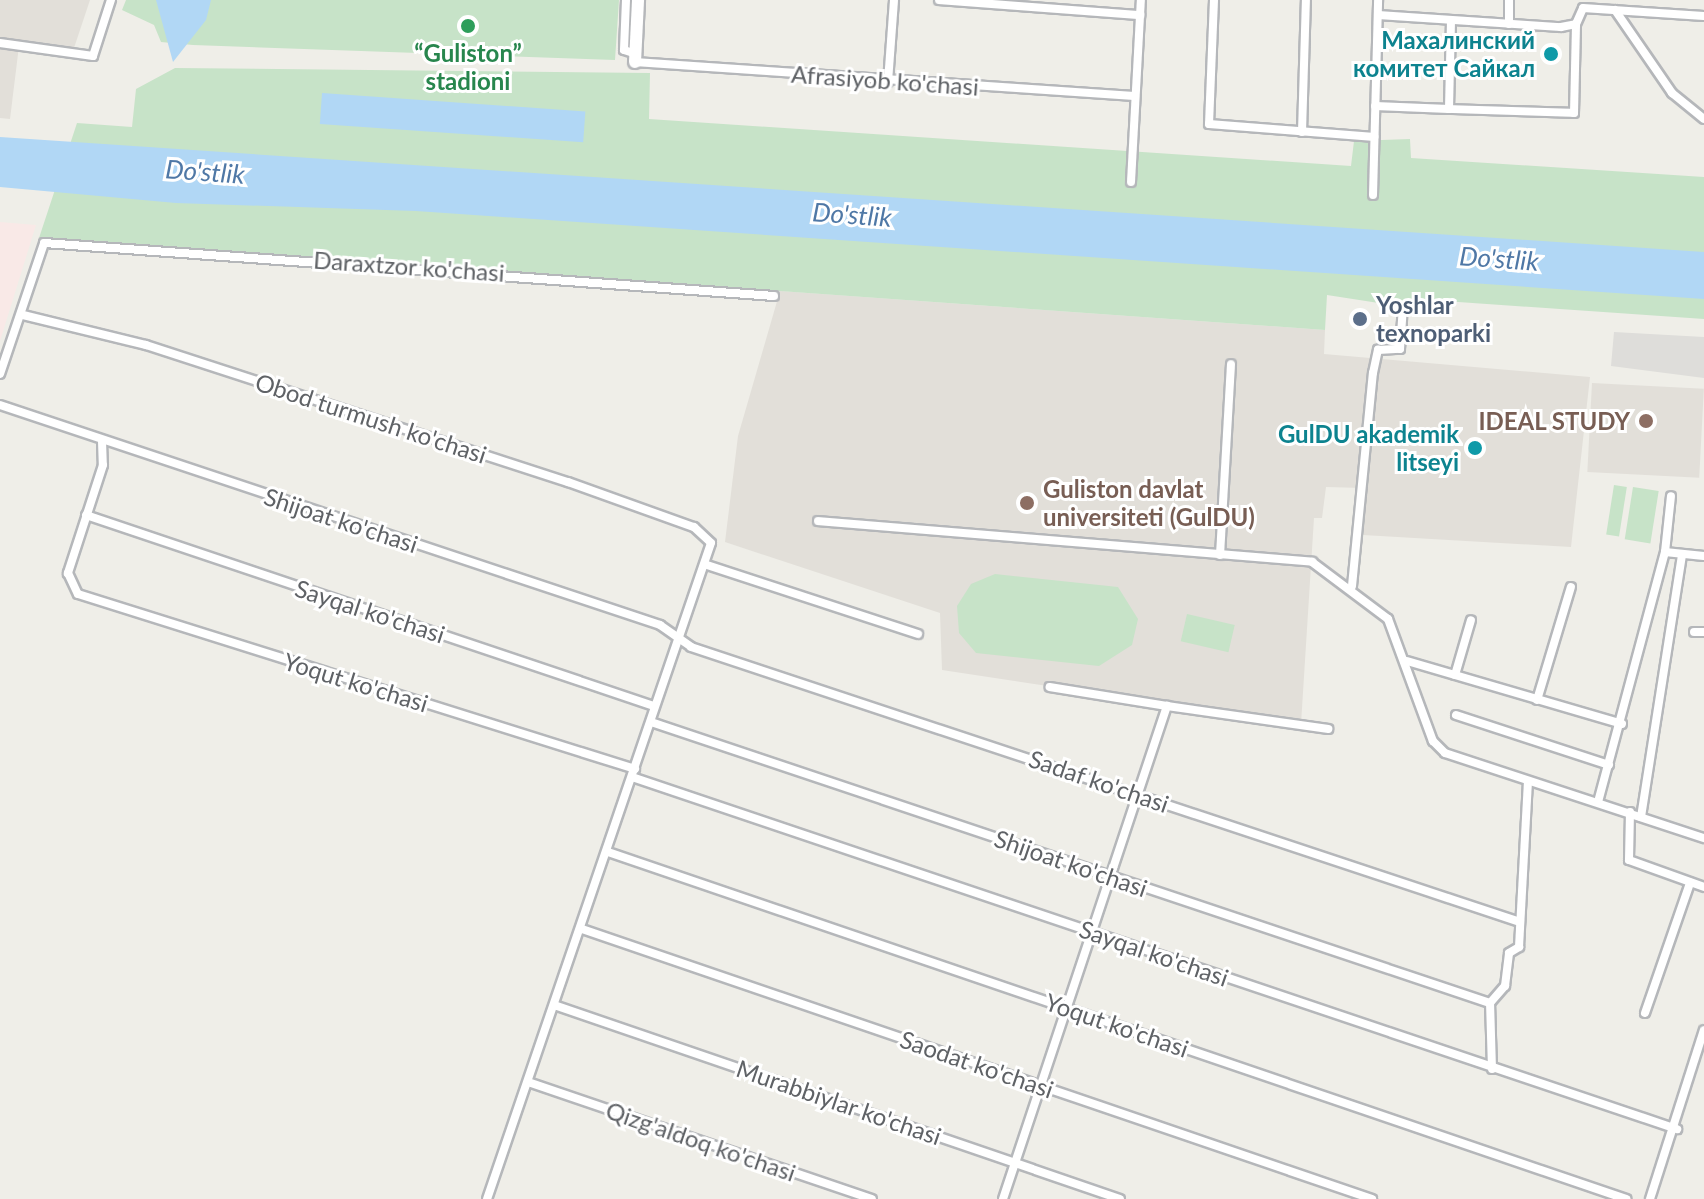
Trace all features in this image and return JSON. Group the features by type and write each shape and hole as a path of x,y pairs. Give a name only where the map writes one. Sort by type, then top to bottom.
{"street":[{"path":"0,43 93,56 111,0"},
{"path":"626,0 624,50 635,58"},
{"path":"635,58 638,0"},
{"path":"888,82 894,0"},
{"path":"939,0 1140,15"},
{"path":"1131,182 1141,0"},
{"path":"1214,0 1209,124 1374,137"},
{"path":"1302,132 1306,0"},
{"path":"1373,195 1378,0"},
{"path":"1509,0 1509,24"},
{"path":"1375,106 1574,113 1576,24 1583,4 1704,16"},
{"path":"1613,7 1672,93 1704,119"},
{"path":"1378,15 1509,24 1576,24"},
{"path":"1449,109 1451,21"},
{"name":"Afrasiyob ko'chasi","path":"635,58 888,82 1134,96"},
{"name":"Daraxtzor ko'chasi","path":"23,315 44,243 774,296"},
{"path":"0,374 23,315"},
{"name":"Obod turmush ko'chasi","path":"23,315 146,345 568,482 694,527 711,543 707,565"},
{"path":"1352,586 1373,373 1378,350 1400,349 1402,317"},
{"path":"1220,555 1231,364"},
{"name":"Shijoat ko'chasi","path":"0,405 660,625 677,642"},
{"path":"86,515 103,465 102,441"},
{"path":"1598,802 1655,603 1671,496"},
{"name":"Yoqut ko'chasi","path":"86,515 68,573 78,594 633,773"},
{"name":"Sayqal ko'chasi","path":"86,515 654,706"},
{"path":"818,521 1312,562 1352,586 1388,619 1407,661 1433,741 1445,753 1704,838"},
{"path":"1665,552 1704,556"},
{"path":"1641,817 1682,554"},
{"path":"487,1199 531,1083 654,706 707,565 918,634"},
{"path":"1537,700 1571,587"},
{"path":"1455,675 1471,620"},
{"name":"Sadaf ko'chasi","path":"677,642 1520,922"},
{"path":"1407,661 1622,724"},
{"path":"1050,687 1328,729"},
{"path":"1003,1199 1038,1085 1095,933 1167,706"},
{"path":"1456,715 1609,765"},
{"name":"Shijoat ko'chasi","path":"651,722 1490,1003"},
{"name":"Sayqal ko'chasi","path":"633,773 1492,1069 1677,1129"},
{"path":"1492,1069 1490,1003 1505,986 1520,922 1528,781"},
{"path":"1630,812 1629,860 1704,887"},
{"name":"Yoqut ko'chasi","path":"608,852 1626,1199"},
{"path":"1645,1013 1690,883"},
{"name":"Saodat ko'chasi","path":"582,929 1372,1199"},
{"name":"Murabbiylar ko'chasi","path":"557,1006 1120,1199"},
{"path":"1650,1199 1677,1129 1704,1030"},
{"name":"Qizg'aldoq ko'chasi","path":"531,1083 872,1199"}],"shaded area":[{"path":"0,0 90,0 73,51 0,42"},
{"path":"0,44 19,46 10,119 0,118"},
{"path":"0,222 36,225 0,341"},
{"name":"Guliston davlat universiteti (GulDU)","path":"780,291 1325,330 1324,354 1590,377 1571,547 1363,535 1363,488 1326,487 1322,518 1314,518 1301,724 942,670 940,613 725,542 738,436"},
{"path":"1614,332 1704,337 1704,378 1611,366"},
{"name":"IDEAL STUDY","path":"1592,383 1704,389 1699,478 1587,472"}],"green space":[{"name":"“Guliston” stadioni","path":"126,0 619,0 615,60 161,42 154,25 122,10"},
{"path":"175,68 650,73 649,119 1351,166 1354,141 1410,139 1411,158 1704,177 1704,319 1444,301 1398,306 1327,295 1325,330 39,238 77,123 132,127 136,89"},
{"path":"1614,485 1627,487 1619,536 1606,534"},
{"path":"1633,487 1659,491 1650,543 1625,539"},
{"path":"995,574 1118,587 1138,619 1132,645 1099,666 976,653 959,633 957,606 971,584"},
{"path":"1187,614 1235,625 1228,652 1181,641"}],"water":[{"path":"156,0 211,0 206,20 173,62"},
{"path":"322,93 585,111 583,142 320,124"},
{"name":"Do'stlik","path":"0,137 1704,252 1704,299 416,211 176,203 0,187"}],"place":[{"name":"“Guliston” stadioni","path":"468,26"},
{"name":"Махалинский комитет Сайкал","path":"1551,54"},
{"name":"Yoshlar texnoparki","path":"1360,319"},
{"name":"IDEAL STUDY","path":"1646,421"},
{"name":"GulDU akademik litseyi","path":"1475,448"},
{"name":"Guliston davlat universiteti (GulDU)","path":"1027,503"}]}
